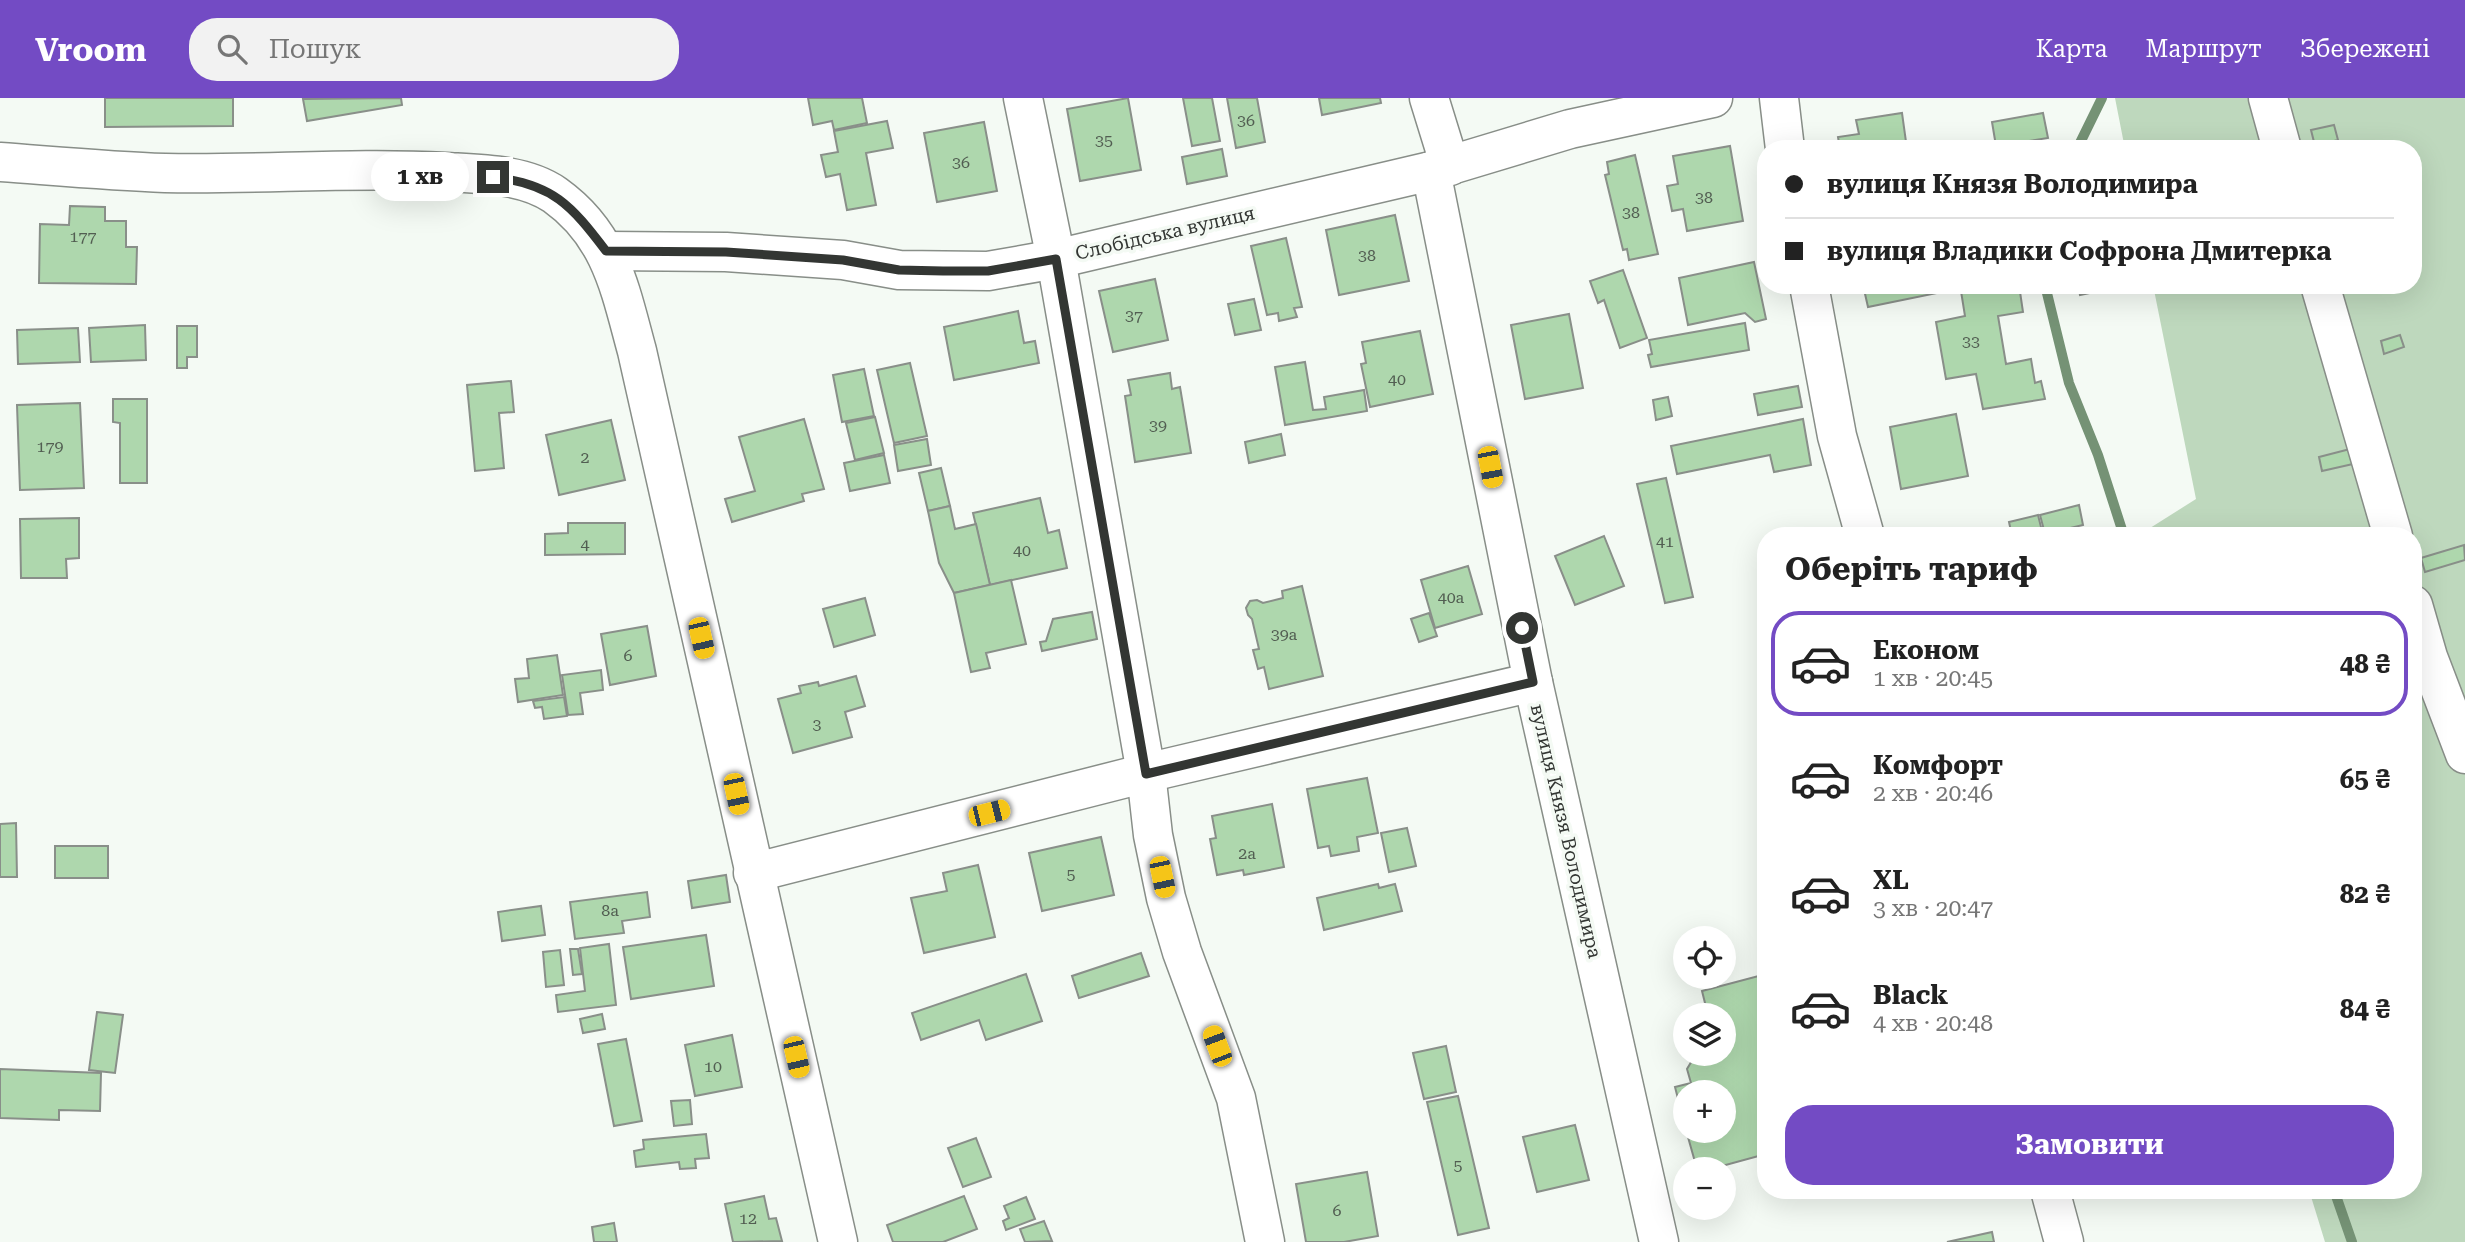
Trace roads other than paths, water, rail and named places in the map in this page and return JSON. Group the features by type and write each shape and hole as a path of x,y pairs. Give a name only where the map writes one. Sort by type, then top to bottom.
{"street":[{"path":"1023,98 1056,259 1146,774 1153,835 1166,898 1182,952 1236,1098 1265,1242"},
{"name":"вулиця Князя Володимира","path":"1429,98 1533,682 1660,1242"},
{"name":"Слобідська вулиця","path":"606,251 726,252 843,260 899,270 988,271 1056,259 1441,169 1570,129 1713,98"},
{"path":"1779,98 1784,140"},
{"path":"2268,98 2280,140"},
{"path":"0,162 166,173 393,169 471,174 515,179 536,186 556,196 588,226 606,251 637,351 838,1242"},
{"path":"1811,294 1837,436 1862,527"},
{"path":"2323,294 2390,527"},
{"path":"2422,636 2465,754"},
{"path":"753,873 1146,774 1533,682"},
{"path":"2052,1199 2064,1242"}],"waterway":[{"path":"2081,140 2102,98"},
{"path":"2047,294 2069,383 2098,455 2121,527"},
{"path":"2337,1199 2352,1242"}]}
